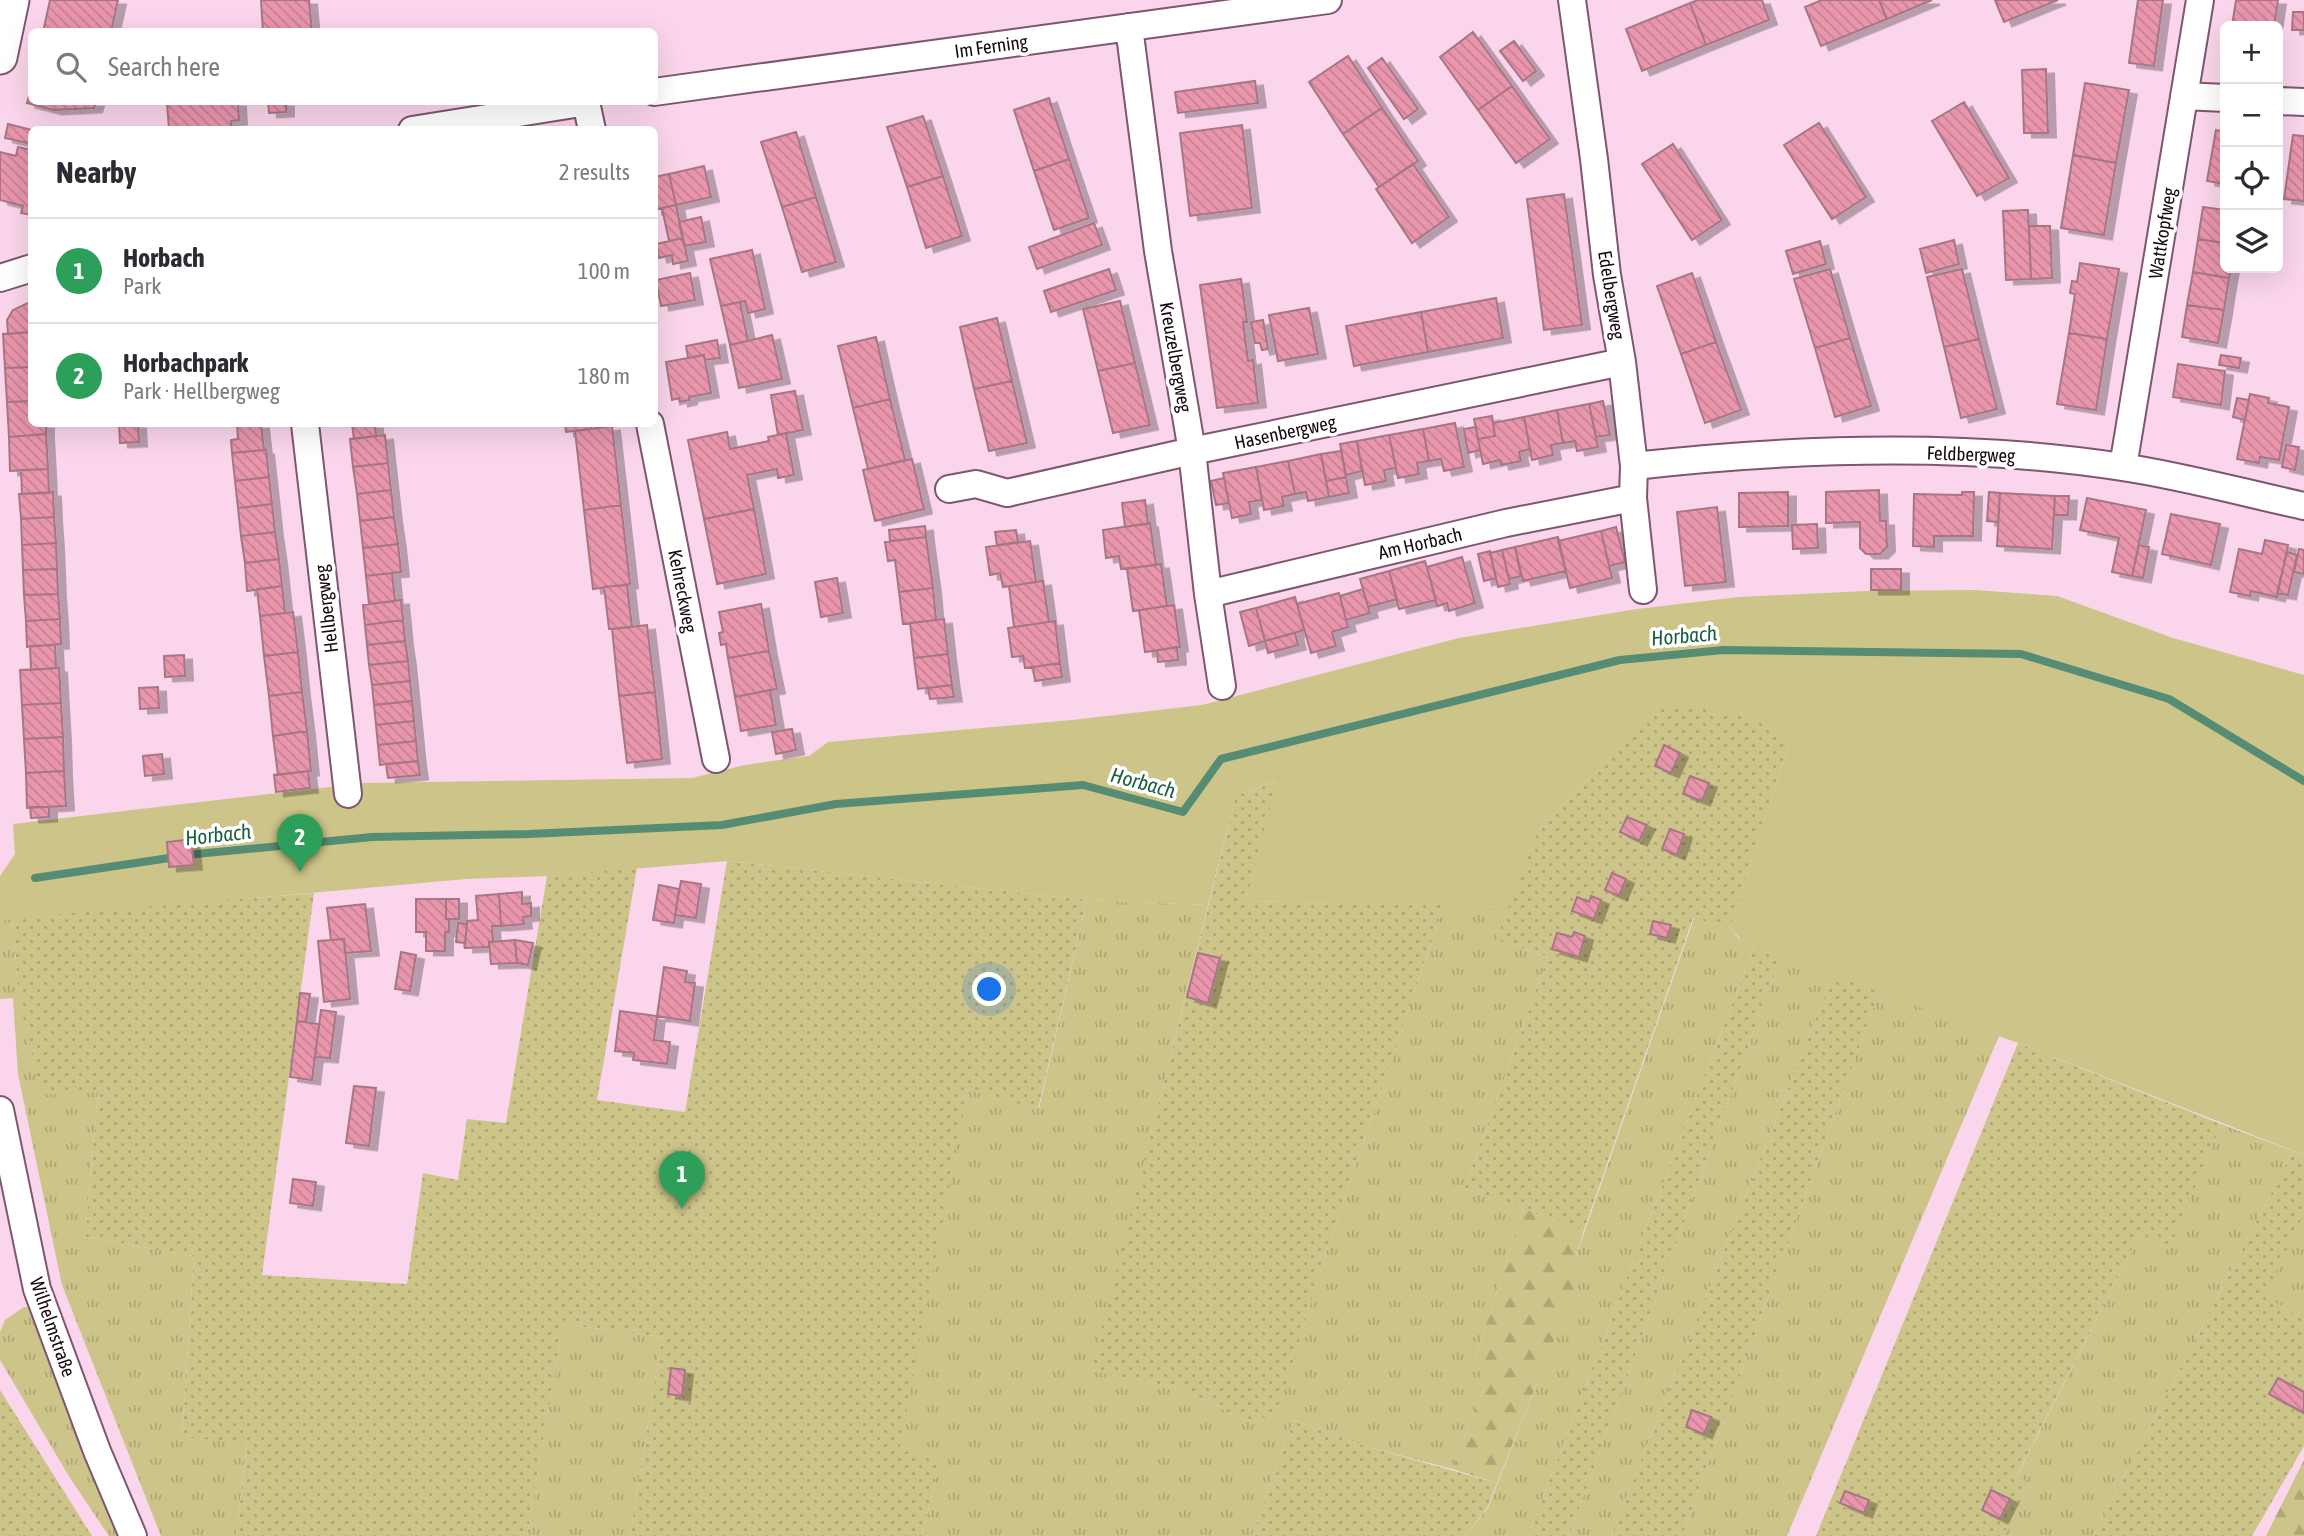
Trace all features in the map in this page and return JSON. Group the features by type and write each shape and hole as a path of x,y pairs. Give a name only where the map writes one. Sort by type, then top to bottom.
{"street":[{"path":"0,57 12,0"},
{"name":"Im Ferning","path":"658,91 1328,0"},
{"name":"Edelbergweg","path":"1572,0 1607,275 1622,362 1634,466 1633,498 1643,590"},
{"name":"Wattkopfweg","path":"2123,467 2200,0"},
{"name":"Kreuzelbergweg","path":"1129,27 1158,251 1192,451 1208,594 1222,686"},
{"path":"2184,96 2220,98"},
{"path":"2283,101 2304,102"},
{"path":"437,126 567,105"},
{"path":"587,105 591,126"},
{"path":"0,278 28,269"},
{"name":"Hasenbergweg","path":"949,489 976,484 1007,493 1192,451 1622,362"},
{"name":"Hellbergweg","path":"304,427 348,794"},
{"name":"Kehreckweg","path":"651,427 716,758"},
{"name":"Feldbergweg","path":"1634,466 1710,457 1903,451 2021,455 2123,467 2304,506"},
{"name":"Am Horbach","path":"1208,594 1506,523 1633,498"},
{"name":"Wilhelmstraße","path":"0,1110 37,1289 97,1451 133,1536"}],"green space":[{"path":"1974,590 2057,596 2173,638 2304,675 2304,1155 2018,1043 1745,944 1730,928 1789,744 1660,705 1538,830 1510,907 1246,901 1276,781 1236,796 1208,905 1087,900 727,861 547,876 466,879 0,921 0,876 15,854 13,824 364,783 692,778 745,765 809,756 828,742 1072,720 1202,705 1459,638 1637,609 1739,597 1867,591"},
{"path":"1660,705 1694,707 1760,720 1789,744 1730,928 1693,918 1584,1230 1464,1189 1548,957 1496,940 1538,830"},
{"path":"1277,781 1246,901 1444,905 1324,1259 1277,1415 1247,1421 1183,1389 1091,1371 1236,796"},
{"name":"Horbach","path":"727,861 1087,900 1038,1109 968,1090 899,1450 941,1457 922,1536 630,1536 662,1337 563,1324 527,1536 236,1536 247,1443 182,1437 194,1256 85,1237 98,1092 42,1095 19,1001 12,918 314,893 262,1275 407,1284 423,1173 458,1180 467,1119 506,1123 547,876 637,868 597,1100 685,1112"},
{"path":"1087,900 1208,905 1092,1371 1183,1389 1247,1421 1277,1414 1324,1259 1444,905 1510,907 1496,940 1548,957 1464,1189 1523,1209 1475,1359 1485,1385 1452,1469 1365,1446 1293,1420 1252,1536 922,1536 941,1457 898,1450 968,1089 1039,1108"},
{"path":"12,918 19,1001 98,1091 85,1237 194,1256 182,1436 247,1442 236,1536 161,1536 62,1285 18,1074 13,998 0,999 0,921"},
{"path":"1694,918 1730,928 1738,938 1754,947 1528,1536 1465,1536 1488,1508 1584,1263 1575,1259"},
{"path":"1754,947 1781,957 1569,1536 1528,1536"},
{"path":"1781,957 1833,975 1611,1536 1569,1536"},
{"path":"1833,975 1879,992 1682,1536 1611,1536"},
{"path":"1879,992 1999,1036 1787,1536 1682,1536"},
{"path":"2018,1043 2221,1124 2171,1246 2141,1232 2017,1475 2030,1483 2003,1536 1816,1536"},
{"path":"2221,1124 2293,1151 2093,1536 2003,1536 2030,1483 2017,1476 2141,1232 2171,1245"},
{"path":"2293,1151 2304,1155 2304,1214 2265,1296 2304,1320 2304,1446 2252,1536 2093,1536"},
{"path":"1523,1209 1584,1230 1575,1259 1585,1263 1497,1483 1452,1469 1485,1385 1475,1359"},
{"path":"2304,1214 2304,1320 2264,1296"},
{"path":"24,1307 33,1308 61,1394 122,1536 109,1536 70,1478 0,1360 0,1332 5,1320"},
{"path":"563,1324 662,1337 630,1536 527,1536"},
{"path":"0,1390 92,1536 0,1536"},
{"path":"1293,1420 1365,1446 1497,1483 1487,1508 1465,1536 1252,1536"},
{"path":"2304,1460 2304,1536 2266,1536"}],"building":[{"path":"50,0 118,0 112,28 44,28"},
{"path":"261,0 309,0 312,28 263,28"},
{"path":"1698,0 1762,0 1769,20 1706,45 1690,3"},
{"path":"1822,0 1879,0 1887,19 1821,46 1805,7"},
{"path":"1879,0 1932,0 1887,19"},
{"path":"1995,0 2058,0 2004,22"},
{"path":"2138,0 2163,0 2154,66 2129,63"},
{"path":"2236,0 2278,0 2275,21 2233,21"},
{"path":"1690,3 1706,45 1642,71 1626,29"},
{"path":"2293,12 2304,12 2304,30 2292,30"},
{"path":"1473,32 1512,86 1478,110 1440,57"},
{"path":"1514,41 1536,71 1523,81 1500,51"},
{"path":"1348,56 1382,108 1343,134 1309,82"},
{"path":"1382,58 1418,109 1404,119 1368,68"},
{"path":"2046,69 2048,133 2024,133 2022,70"},
{"path":"1255,81 1258,103 1178,113 1175,92"},
{"path":"2085,83 2129,90 2116,163 2073,155"},
{"path":"1512,86 1550,139 1516,163 1478,110"},
{"path":"1049,98 1069,159 1034,171 1014,110"},
{"path":"1964,102 2009,178 1977,196 1932,121"},
{"path":"35,105 95,105 94,108 54,110"},
{"path":"167,105 238,105 239,120 231,121 232,126 169,126"},
{"path":"268,105 286,105 286,112 269,113"},
{"path":"1382,108 1418,161 1379,187 1343,134"},
{"path":"923,116 943,176 907,187 887,127"},
{"path":"1819,123 1866,197 1832,219 1784,145"},
{"path":"8,124 28,129 28,143 5,138"},
{"path":"1242,125 1252,208 1190,216 1180,133"},
{"path":"2216,130 2220,131 2220,183 2207,181"},
{"path":"796,132 816,197 782,207 761,142"},
{"path":"2293,135 2304,136 2304,201 2284,199"},
{"path":"1673,144 1722,220 1692,240 1642,164"},
{"path":"18,147 28,149 28,214 21,213 23,206 0,200 0,152 16,156"},
{"path":"2073,155 2116,163 2104,235 2061,228"},
{"path":"1069,159 1089,218 1054,230 1034,171"},
{"path":"1413,164 1449,217 1412,243 1376,189"},
{"path":"704,166 711,197 676,205 669,174"},
{"path":"669,174 676,205 658,209 658,176"},
{"path":"943,176 962,236 926,248 907,187"},
{"path":"1564,194 1582,325 1544,330 1527,199"},
{"path":"816,197 836,262 802,272 782,207"},
{"path":"676,205 683,238 669,241 662,208"},
{"path":"2203,207 2220,209 2220,242 2198,239"},
{"path":"2028,210 2031,279 2006,280 2003,211"},
{"path":"701,217 706,242 684,246 679,222"},
{"path":"1094,223 1102,245 1037,269 1029,247"},
{"path":"2029,226 2050,226 2052,278 2031,279"},
{"path":"683,238 688,261 673,264 672,255 659,258 658,244"},
{"path":"2198,239 2220,242 2220,273 2230,273 2229,278 2193,272"},
{"path":"1954,240 1959,264 1926,273 1920,249"},
{"path":"1820,241 1826,264 1793,274 1786,251"},
{"path":"752,250 765,309 748,313 745,301 721,306 710,259"},
{"path":"2080,263 2119,269 2107,339 2069,333 2075,294 2070,293 2072,281 2077,282"},
{"path":"1109,269 1116,290 1051,312 1044,291"},
{"path":"1830,269 1850,338 1815,348 1794,279"},
{"path":"1962,269 1979,339 1944,347 1927,277"},
{"path":"2193,272 2229,278 2224,310 2187,305"},
{"path":"690,273 695,300 661,306 658,280"},
{"path":"1692,273 1716,342 1681,354 1657,286"},
{"path":"1241,279 1247,322 1243,322 1248,361 1253,360 1258,403 1217,408 1200,285"},
{"path":"1496,298 1503,338 1428,352 1421,312"},
{"path":"1120,301 1135,363 1098,371 1083,309"},
{"path":"740,302 748,341 730,345 721,306"},
{"path":"28,303 28,332 8,334 7,320 13,310"},
{"path":"2187,305 2224,310 2218,343 2182,337"},
{"path":"1309,308 1318,354 1278,361 1269,315"},
{"path":"1421,312 1428,352 1354,366 1346,326"},
{"path":"997,318 1012,381 974,389 960,327"},
{"path":"1263,320 1268,349 1262,350 1260,343 1255,343 1251,322"},
{"path":"28,332 28,367 5,368 3,334"},
{"path":"2069,333 2107,339 2096,410 2057,404"},
{"path":"772,335 782,379 739,388 730,345"},
{"path":"876,337 890,399 853,408 838,346"},
{"path":"1850,338 1871,406 1835,417 1815,348"},
{"path":"1979,339 1997,409 1961,418 1944,347"},
{"path":"717,340 720,358 705,360 704,355 688,358 686,346"},
{"path":"1716,342 1741,410 1705,423 1681,354"},
{"path":"704,355 711,393 689,397 689,400 680,402 679,398 672,400 666,362"},
{"path":"2221,355 2241,358 2239,368 2219,365"},
{"path":"1135,363 1150,425 1113,433 1098,371"},
{"path":"2178,364 2225,371 2221,405 2173,397"},
{"path":"28,367 28,401 7,402 5,368"},
{"path":"1012,381 1027,443 989,451 974,389"},
{"path":"795,391 803,430 778,435 771,395"},
{"path":"2250,394 2269,398 2268,403 2289,407 2279,460 2260,457 2259,463 2237,459"},
{"path":"2237,398 2249,400 2245,420 2233,417"},
{"path":"890,399 905,460 868,469 853,408"},
{"path":"28,401 28,427 46,427 46,434 9,437 7,402"},
{"path":"1603,401 1610,435 1596,437 1589,404"},
{"path":"1589,404 1598,447 1577,451 1575,441 1563,443 1557,410"},
{"path":"1557,410 1563,443 1551,445 1553,455 1532,460 1524,417"},
{"path":"1492,416 1495,436 1478,439 1474,419"},
{"path":"1524,417 1530,449 1519,452 1521,461 1501,465 1500,460 1483,464 1478,439 1495,436 1493,423"},
{"path":"1455,423 1464,467 1444,471 1441,459 1429,461 1423,429"},
{"path":"119,427 138,427 139,442 120,443"},
{"path":"237,427 261,427 264,450 232,453 231,440 238,439"},
{"path":"352,427 375,427 376,436 354,439"},
{"path":"565,427 591,427 591,429 566,432"},
{"path":"612,427 621,505 584,510 575,431"},
{"path":"1476,427 1480,450 1468,453 1464,429"},
{"path":"1423,429 1429,461 1417,463 1419,474 1398,478 1389,435"},
{"path":"727,432 730,449 769,441 768,437 786,433 794,475 778,478 777,469 747,475 754,509 704,519 688,440"},
{"path":"46,434 48,469 10,471 9,437"},
{"path":"385,435 388,463 353,467 350,439"},
{"path":"1389,435 1396,468 1384,470 1386,481 1365,485 1357,441"},
{"path":"1357,441 1362,471 1346,475 1340,444"},
{"path":"2286,445 2299,447 2295,470 2282,467"},
{"path":"266,450 269,477 235,481 232,453"},
{"path":"1341,451 1346,477 1326,481 1321,454"},
{"path":"1321,454 1329,497 1308,501 1306,492 1295,494 1288,461"},
{"path":"912,459 924,509 875,521 863,470"},
{"path":"1288,461 1295,494 1282,497 1284,506 1264,510 1256,467"},
{"path":"388,463 391,490 357,494 353,467"},
{"path":"1256,467 1262,500 1249,502 1251,514 1232,518 1223,473"},
{"path":"48,469 49,493 22,494 21,470"},
{"path":"269,477 272,504 238,508 235,481"},
{"path":"1346,477 1349,493 1329,497 1326,481"},
{"path":"1224,478 1229,503 1216,505 1211,481"},
{"path":"391,490 394,517 360,521 357,494"},
{"path":"1879,490 1880,521 1886,521 1887,547 1880,554 1866,554 1860,548 1860,522 1826,523 1826,492"},
{"path":"53,492 54,517 21,519 19,494"},
{"path":"1788,492 1788,526 1739,527 1739,493"},
{"path":"1962,492 1974,492 1973,536 1934,536 1934,547 1913,546 1914,494 1962,495"},
{"path":"1989,492 2000,493 1998,522 1987,521"},
{"path":"2000,493 2055,496 2052,549 1997,546"},
{"path":"2055,496 2069,496 2068,515 2054,515"},
{"path":"2087,498 2146,510 2132,576 2112,572 2119,538 2080,530"},
{"path":"1145,500 1148,524 1125,527 1122,503"},
{"path":"272,504 275,532 241,536 238,508"},
{"path":"621,505 630,584 593,589 584,510"},
{"path":"1717,507 1726,582 1685,586 1677,512"},
{"path":"754,509 766,574 717,584 704,519"},
{"path":"2171,514 2220,524 2211,565 2162,554"},
{"path":"54,517 56,543 22,545 21,519"},
{"path":"394,517 398,544 363,548 360,521"},
{"path":"1150,523 1156,565 1121,569 1119,556 1106,558 1103,530"},
{"path":"1817,524 1818,548 1793,549 1792,525"},
{"path":"925,526 926,537 890,541 889,530"},
{"path":"1616,527 1625,562 1609,566 1601,531"},
{"path":"1016,530 1018,542 997,545 995,532"},
{"path":"1601,531 1612,578 1570,588 1558,541"},
{"path":"275,532 279,559 245,563 241,536"},
{"path":"926,537 933,588 899,592 895,560 888,561 885,542"},
{"path":"1558,537 1566,571 1523,581 1515,547"},
{"path":"2265,540 2288,545 2277,597 2251,591 2250,596 2230,592 2239,549 2262,554"},
{"path":"1030,541 1036,582 1003,587 1000,573 990,575 986,547"},
{"path":"56,543 57,569 23,570 22,545"},
{"path":"398,544 401,572 366,576 363,548"},
{"path":"2139,545 2149,547 2143,578 2132,576"},
{"path":"1515,547 1521,576 1509,579 1502,550"},
{"path":"2299,549 2304,550 2304,574 2294,572"},
{"path":"1502,550 1510,584 1498,587 1490,553"},
{"path":"1490,551 1496,578 1484,581 1478,554"},
{"path":"2287,552 2297,555 2288,595 2277,593"},
{"path":"1462,557 1475,603 1449,611 1447,603 1437,606 1427,567"},
{"path":"279,559 282,586 247,591 245,563"},
{"path":"1425,561 1436,600 1399,609 1389,571"},
{"path":"1161,564 1167,606 1133,611 1127,569"},
{"path":"57,569 58,594 24,595 23,570"},
{"path":"1871,569 1901,569 1901,590 1871,590"},
{"path":"1389,571 1397,599 1368,607 1360,579"},
{"path":"392,573 395,601 369,604 366,576"},
{"path":"837,578 843,613 821,617 815,582"},
{"path":"1043,581 1049,622 1014,627 1009,586"},
{"path":"627,585 632,627 609,629 604,587"},
{"path":"282,586 285,613 260,616 257,589"},
{"path":"933,588 936,620 903,624 899,592"},
{"path":"1363,589 1370,613 1346,620 1340,596"},
{"path":"1339,593 1348,627 1332,632 1336,646 1311,653 1297,604"},
{"path":"58,594 60,619 26,621 24,595"},
{"path":"1295,597 1304,630 1265,641 1256,608"},
{"path":"401,600 403,620 365,625 363,605"},
{"path":"761,604 769,651 728,658 726,644 721,645 719,633 723,632 719,612"},
{"path":"1174,605 1180,647 1145,652 1139,610"},
{"path":"1256,608 1265,641 1249,646 1240,612"},
{"path":"293,612 298,652 264,656 260,616"},
{"path":"60,619 61,644 27,647 26,621"},
{"path":"944,619 948,654 914,658 910,623"},
{"path":"403,620 405,641 367,645 365,625"},
{"path":"1055,621 1060,663 1025,668 1023,656 1012,657 1008,628"},
{"path":"647,625 655,692 619,696 612,629"},
{"path":"1295,633 1298,645 1268,653 1265,641"},
{"path":"405,641 408,661 369,665 367,645"},
{"path":"55,645 56,668 31,670 30,646"},
{"path":"1177,647 1178,660 1158,662 1157,650"},
{"path":"769,651 777,689 735,697 728,658"},
{"path":"298,652 302,692 269,696 264,656"},
{"path":"948,654 952,685 918,689 914,658"},
{"path":"184,655 185,676 165,677 164,656"},
{"path":"408,661 410,681 372,685 369,665"},
{"path":"1060,663 1062,677 1035,681 1033,667"},
{"path":"59,668 61,703 22,705 20,670"},
{"path":"410,681 412,701 374,705 372,685"},
{"path":"952,685 954,697 930,699 928,688"},
{"path":"158,687 159,708 140,709 139,688"},
{"path":"770,690 776,725 741,731 735,697"},
{"path":"302,692 307,731 273,736 269,696"},
{"path":"655,692 662,759 627,763 619,696"},
{"path":"412,701 414,721 376,725 374,705"},
{"path":"61,703 63,737 24,739 22,705"},
{"path":"414,721 416,741 378,745 376,725"},
{"path":"792,729 796,750 776,754 772,732"},
{"path":"307,731 311,771 278,775 273,736"},
{"path":"63,737 64,771 26,773 24,739"},
{"path":"416,741 418,761 380,765 378,745"},
{"path":"1664,745 1680,753 1671,773 1655,766"},
{"path":"162,754 164,774 145,776 143,756"},
{"path":"418,761 420,775 388,778 386,764"},
{"path":"64,771 66,806 27,808 26,773"},
{"path":"308,771 310,788 276,792 274,775"},
{"path":"1690,776 1709,783 1702,801 1683,794"},
{"path":"30,807 49,807 49,817 31,818"},
{"path":"1627,817 1647,825 1639,841 1620,832"},
{"path":"1670,829 1684,834 1677,855 1662,849"},
{"path":"191,839 194,865 169,867 167,842"},
{"path":"1612,873 1626,879 1619,896 1605,890"},
{"path":"681,881 701,884 696,918 675,915"},
{"path":"659,885 679,889 674,923 653,920"},
{"path":"522,892 522,904 531,903 531,916 523,917 524,924 501,926 499,894"},
{"path":"499,894 501,926 492,926 493,942 489,942 489,947 465,948 467,921 478,920 476,896"},
{"path":"1591,896 1601,900 1594,919 1572,911 1577,897 1589,902"},
{"path":"416,899 446,899 449,932 445,932 445,951 426,951 426,932 416,932"},
{"path":"446,899 459,899 459,919 446,919"},
{"path":"365,904 371,951 345,953 344,939 331,940 327,908"},
{"path":"1653,921 1671,925 1667,938 1650,934"},
{"path":"458,923 467,924 465,943 456,942"},
{"path":"1574,932 1585,936 1579,957 1552,949 1557,933 1572,937"},
{"path":"344,939 350,999 324,1002 318,941"},
{"path":"515,940 533,943 528,965 517,963"},
{"path":"515,940 517,963 491,964 489,942"},
{"path":"401,952 416,955 410,991 395,989"},
{"path":"1198,953 1220,958 1208,1003 1187,997"},
{"path":"664,967 687,971 685,982 695,983 690,1021 657,1016"},
{"path":"300,993 310,994 306,1022 297,1021"},
{"path":"321,1010 336,1012 330,1058 315,1057"},
{"path":"620,1011 657,1016 654,1040 670,1042 667,1064 633,1060 634,1053 615,1051"},
{"path":"297,1021 319,1024 312,1080 290,1077"},
{"path":"354,1086 376,1088 369,1146 346,1143"},
{"path":"293,1179 316,1182 313,1206 290,1203"},
{"path":"671,1368 685,1370 682,1396 668,1394"},
{"path":"2278,1378 2304,1392 2304,1413 2269,1394"},
{"path":"1692,1410 1711,1417 1704,1434 1686,1427"},
{"path":"1991,1490 2010,1499 2000,1519 1982,1510"},
{"path":"1845,1491 1869,1500 1864,1513 1840,1503"}],"waterway":[{"name":"Horbach","path":"35,878 196,854 372,837 529,834 722,825 836,804 1083,785 1183,812 1221,759 1620,660 1723,650 2021,654 2169,699 2304,781"}],"place":[{"name":"Horbachpark","path":"300,872"},
{"name":"Horbach","path":"682,1209"}]}
